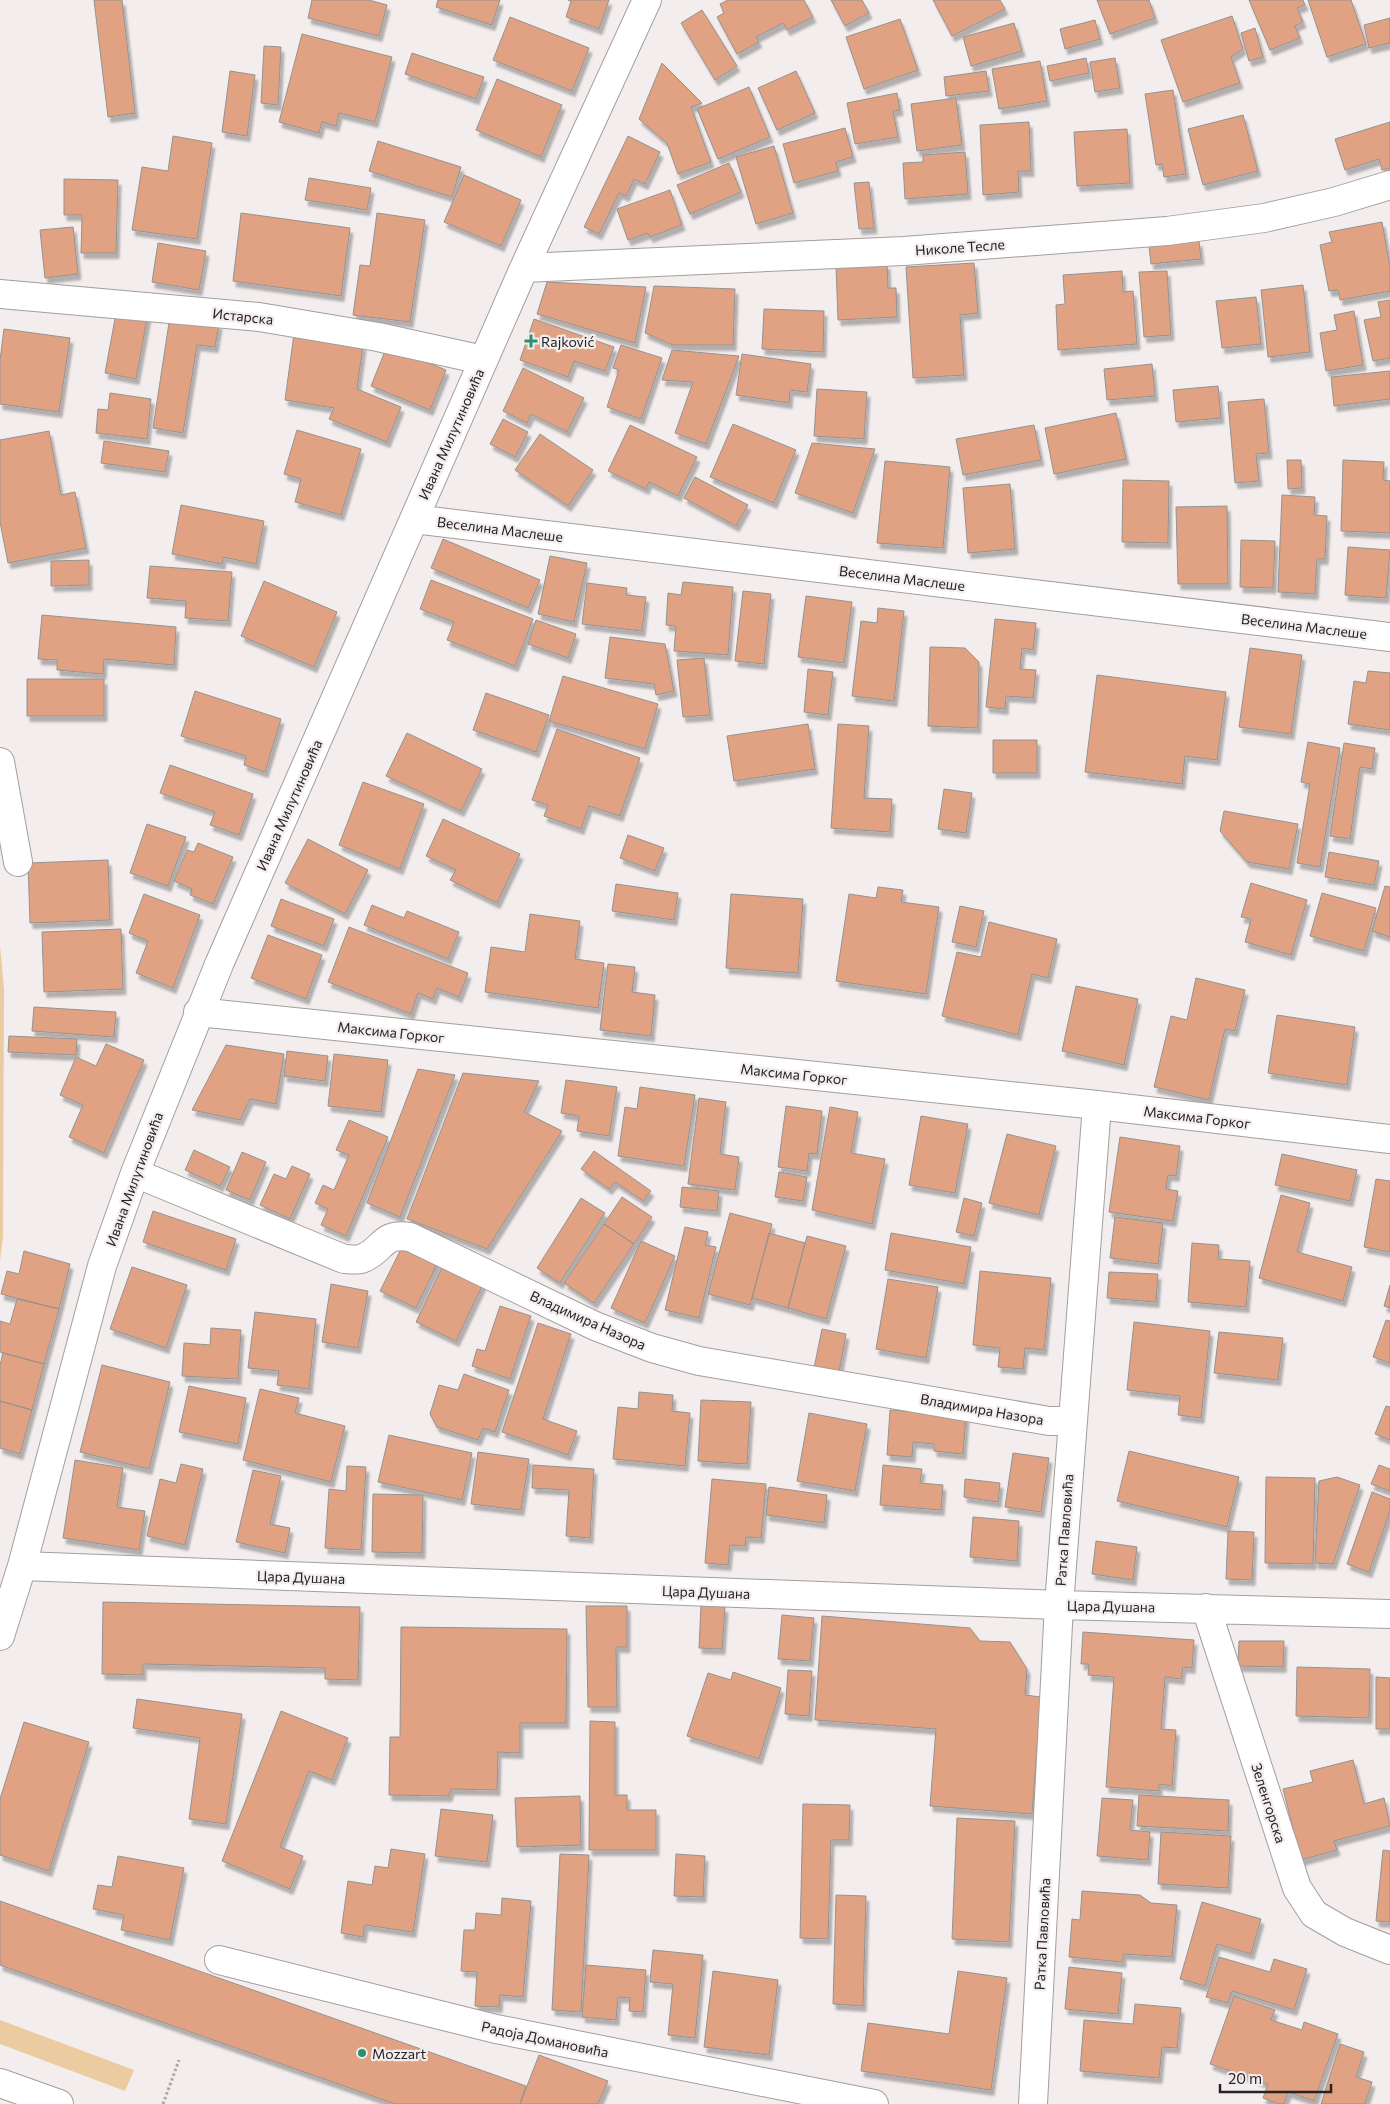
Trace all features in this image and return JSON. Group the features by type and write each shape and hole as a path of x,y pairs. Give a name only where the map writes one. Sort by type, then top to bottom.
{"street":[{"name":"Ивана Милутиновића","path":"0,1636 22,1566 102,1266 135,1173 198,1012 483,360 647,0"},
{"name":"Николе Тесле","path":"524,268 904,251 1167,231 1264,218 1334,202 1390,184"},
{"name":"Истарска","path":"0,294 259,316 378,337 483,360"},
{"name":"Веселина Маслеше","path":"414,518 1390,637"},
{"path":"0,762 18,862"},
{"name":"Максима Горког","path":"198,1012 1097,1106 1390,1139"},
{"name":"Ратка Павловића","path":"1034,2104 1059,1606 1097,1106"},
{"name":"Владимира Назора","path":"135,1173 344,1259 359,1259 372,1253 386,1240 397,1235 410,1237 595,1326 652,1348 699,1361 1049,1421 1072,1421"},
{"name":"Цара Душана","path":"22,1566 1059,1606 1206,1608 1390,1614"},
{"name":"Зеленгорска","path":"1206,1608 1297,1888 1314,1914 1345,1932 1390,1950"},
{"name":"Радоја Домановића","path":"219,1960 496,2029 874,2104"},
{"path":"0,2083 59,2104"}],"path":[{"path":"163,2104 179,2060"}],"shaded area":[{"path":"0,945 4,990 3,1237 0,1261"},
{"path":"0,2020 134,2070 125,2091 0,2044"}],"building":[{"path":"94,0 122,0 135,113 108,117"},
{"path":"312,0 369,0 387,5 379,36 308,18"},
{"path":"438,0 500,0 492,25 436,7"},
{"path":"568,0 609,0 599,29 566,17 571,1"},
{"path":"728,0 804,0 813,17 787,30 783,23 756,37 759,42 737,54 717,17 724,13 720,4"},
{"path":"831,0 862,0 869,13 845,26"},
{"path":"933,0 1000,0 1005,9 952,36"},
{"path":"1097,0 1149,0 1155,18 1110,34"},
{"path":"1249,0 1303,0 1305,5 1297,8 1303,22 1295,26 1300,38 1270,50"},
{"path":"1308,0 1351,0 1366,44 1327,57"},
{"path":"702,10 737,66 715,80 681,23"},
{"path":"1232,16 1243,49 1231,57 1240,83 1183,102 1161,40"},
{"path":"510,17 589,48 572,91 493,60"},
{"path":"1390,18 1390,43 1369,48 1364,25"},
{"path":"900,19 918,70 864,89 846,37"},
{"path":"1095,20 1100,39 1065,49 1060,29"},
{"path":"1014,23 1022,51 971,66 963,37"},
{"path":"1255,28 1263,57 1249,61 1241,33"},
{"path":"302,34 392,57 375,122 339,113 336,126 322,122 319,133 279,122"},
{"path":"264,46 281,47 278,105 261,103"},
{"path":"412,53 484,77 476,99 405,74"},
{"path":"1086,58 1089,73 1050,81 1047,66"},
{"path":"1115,58 1120,88 1095,92 1090,62"},
{"path":"1040,61 1047,101 999,109 992,69"},
{"path":"662,63 702,103 691,107 711,162 678,174 667,143 639,119"},
{"path":"230,71 255,75 247,136 222,132"},
{"path":"796,71 815,113 777,130 758,88"},
{"path":"986,71 989,91 946,96 944,77"},
{"path":"497,79 562,105 541,157 476,130"},
{"path":"749,87 770,137 718,159 697,109"},
{"path":"1173,90 1186,174 1164,177 1162,164 1156,165 1145,94"},
{"path":"897,93 900,110 893,111 898,137 855,144 847,103"},
{"path":"956,98 962,145 917,151 911,104"},
{"path":"1243,115 1258,171 1203,185 1188,129"},
{"path":"1029,122 1031,171 1018,171 1019,192 983,195 980,125"},
{"path":"1390,122 1390,168 1382,170 1379,159 1345,170 1335,139"},
{"path":"845,128 853,157 836,162 838,171 794,183 783,144"},
{"path":"1127,129 1130,183 1077,186 1074,132"},
{"path":"173,136 212,143 197,239 132,230 142,167 168,171"},
{"path":"628,136 660,152 645,184 634,179 626,196 619,193 599,234 584,227"},
{"path":"378,141 461,167 452,197 369,171"},
{"path":"774,146 793,213 756,224 736,157"},
{"path":"965,152 968,194 905,199 903,163 923,162 923,155"},
{"path":"729,163 741,192 690,214 677,185"},
{"path":"464,175 521,200 501,246 444,222"},
{"path":"309,178 371,188 367,210 305,200"},
{"path":"64,179 118,180 116,253 81,253 82,215 64,215"},
{"path":"869,182 874,228 859,229 854,183"},
{"path":"670,190 682,225 650,237 648,233 628,240 617,209"},
{"path":"241,213 350,228 341,296 233,281"},
{"path":"377,213 425,220 410,322 353,315 360,265 370,266"},
{"path":"1382,222 1390,267 1390,291 1340,300 1338,290 1329,291 1320,245 1332,242 1329,232"},
{"path":"73,227 78,274 45,278 40,230"},
{"path":"1199,241 1201,259 1151,264 1149,246"},
{"path":"158,243 206,251 199,290 152,282"},
{"path":"974,263 978,313 960,315 964,375 913,378 906,267"},
{"path":"887,264 888,288 896,288 897,317 838,320 836,266"},
{"path":"1122,271 1123,292 1133,291 1137,344 1058,350 1056,305 1065,304 1063,275"},
{"path":"1167,271 1171,335 1144,337 1139,272"},
{"path":"547,282 646,287 635,343 537,314"},
{"path":"1303,285 1310,352 1268,357 1261,290"},
{"path":"654,286 735,289 733,345 673,345 645,333"},
{"path":"1256,297 1261,344 1222,348 1216,301"},
{"path":"1390,300 1390,358 1373,361 1364,320 1381,317 1378,302"},
{"path":"117,308 148,314 136,379 105,373"},
{"path":"764,309 824,311 823,352 762,349"},
{"path":"1354,311 1363,365 1326,371 1320,333 1337,330 1334,315"},
{"path":"170,316 219,324 215,347 197,345 183,433 153,428"},
{"path":"534,319 614,347 605,371 574,361 568,377 520,360"},
{"path":"4,329 70,338 59,412 0,404 0,360"},
{"path":"294,334 363,345 357,389 401,407 387,442 329,419 334,408 285,400"},
{"path":"621,345 662,358 641,419 607,407 619,370 613,368"},
{"path":"387,346 446,370 430,410 371,386"},
{"path":"672,350 739,356 706,444 675,433 693,382 662,380"},
{"path":"742,354 811,364 807,392 790,390 789,403 736,395"},
{"path":"1152,364 1155,396 1107,400 1104,369"},
{"path":"523,368 584,398 567,432 531,414 527,423 503,411"},
{"path":"1390,371 1390,399 1334,406 1331,377"},
{"path":"1218,386 1221,418 1176,422 1173,390"},
{"path":"817,389 867,392 864,439 814,436"},
{"path":"110,393 151,399 147,439 96,433 98,409 108,410"},
{"path":"1264,399 1269,453 1256,454 1259,481 1235,483 1228,402"},
{"path":"1116,413 1126,459 1054,474 1045,428"},
{"path":"503,419 528,432 515,457 490,444"},
{"path":"733,424 796,450 774,503 710,477"},
{"path":"630,425 697,457 678,496 649,482 646,489 608,471"},
{"path":"1034,425 1041,460 963,475 956,439"},
{"path":"297,430 361,449 341,515 295,502 301,479 284,474"},
{"path":"49,431 61,495 75,492 86,548 8,563 0,522 0,440"},
{"path":"540,434 593,470 568,506 515,470"},
{"path":"104,441 169,451 165,472 101,463"},
{"path":"812,443 875,449 853,513 795,493"},
{"path":"1287,460 1301,460 1302,488 1288,489"},
{"path":"1343,460 1384,462 1383,480 1390,481 1390,533 1341,531"},
{"path":"885,461 950,467 943,548 877,543"},
{"path":"695,477 748,505 736,526 684,498"},
{"path":"1123,480 1169,481 1168,543 1122,542"},
{"path":"1010,484 1015,549 968,553 963,488"},
{"path":"1282,495 1315,497 1314,515 1327,516 1325,559 1317,559 1315,594 1278,592"},
{"path":"181,505 264,521 256,564 223,557 222,564 172,554"},
{"path":"1227,506 1228,584 1178,584 1176,507"},
{"path":"443,539 540,580 528,608 431,568"},
{"path":"1241,540 1275,541 1273,588 1240,587"},
{"path":"1348,547 1390,550 1386,598 1345,595"},
{"path":"550,556 587,563 574,622 538,614"},
{"path":"89,560 89,585 51,586 51,561"},
{"path":"150,566 232,572 228,621 185,618 186,601 147,598"},
{"path":"431,580 533,619 515,666 447,640 454,622 420,609"},
{"path":"264,581 337,612 314,667 241,636"},
{"path":"683,582 733,587 728,655 674,651 676,626 666,625 668,593 681,595"},
{"path":"587,583 627,588 626,595 646,597 642,631 582,624"},
{"path":"743,591 771,594 764,664 735,661"},
{"path":"806,596 852,602 844,663 798,657"},
{"path":"878,608 904,611 894,701 852,696 861,621 877,623"},
{"path":"42,615 176,627 174,665 104,659 103,674 57,670 57,660 38,659"},
{"path":"995,619 1036,623 1033,650 1022,648 1020,669 1036,670 1033,698 1006,696 1005,709 986,707"},
{"path":"536,620 576,634 568,658 528,644"},
{"path":"610,637 665,644 674,691 656,695 654,684 605,678"},
{"path":"930,647 965,648 979,662 978,728 928,726"},
{"path":"1250,648 1302,655 1291,734 1239,727"},
{"path":"704,658 710,715 683,717 677,660"},
{"path":"808,669 833,672 828,715 804,712"},
{"path":"1368,671 1390,673 1390,730 1348,724 1354,681 1366,683"},
{"path":"1097,675 1226,692 1217,760 1185,756 1182,784 1085,772"},
{"path":"563,676 658,704 645,749 549,721"},
{"path":"27,679 104,679 104,716 27,716"},
{"path":"195,691 281,719 265,772 244,765 246,756 181,736"},
{"path":"486,693 549,715 536,752 473,730"},
{"path":"808,724 815,769 734,781 727,736"},
{"path":"838,724 869,726 864,798 892,799 890,832 831,828"},
{"path":"557,729 640,758 620,816 589,806 581,829 544,816 548,805 532,800"},
{"path":"407,733 482,769 461,811 386,776"},
{"path":"993,740 1037,740 1037,773 993,773"},
{"path":"1308,742 1340,748 1320,867 1297,863 1310,784 1301,782"},
{"path":"1344,743 1375,748 1372,769 1360,767 1350,839 1330,836"},
{"path":"170,765 253,794 239,835 210,825 215,812 160,793"},
{"path":"363,782 424,804 400,869 339,845"},
{"path":"944,789 972,793 966,833 938,829"},
{"path":"1224,811 1298,824 1289,869 1247,862 1220,831"},
{"path":"443,819 520,854 497,903 450,880 456,870 426,856"},
{"path":"147,824 186,837 168,886 130,873"},
{"path":"628,835 664,848 655,871 620,858"},
{"path":"308,839 368,870 345,914 285,883"},
{"path":"198,843 233,857 213,904 190,895 192,889 174,881 187,850 194,852"},
{"path":"1329,852 1379,861 1374,885 1325,877"},
{"path":"108,860 110,920 30,923 28,863"},
{"path":"1251,883 1307,900 1291,955 1245,942 1251,919 1241,917"},
{"path":"616,884 678,893 674,920 612,911"},
{"path":"1385,886 1390,887 1390,937 1372,931"},
{"path":"878,887 903,890 901,902 939,907 926,994 836,981 849,894 876,898"},
{"path":"1322,893 1376,908 1364,951 1310,936"},
{"path":"144,894 200,915 173,988 136,973 148,941 129,933"},
{"path":"731,894 803,899 798,973 726,968"},
{"path":"281,899 334,919 324,946 271,926"},
{"path":"372,905 404,918 407,911 459,932 448,959 364,925"},
{"path":"960,906 984,911 976,947 952,942"},
{"path":"530,914 580,921 575,959 604,963 598,1008 485,992 491,947 525,952"},
{"path":"989,922 1057,939 1048,978 1032,974 1018,1035 942,1016 957,952 981,957"},
{"path":"349,927 468,973 459,997 437,988 433,999 418,993 411,1014 328,982"},
{"path":"121,929 123,989 44,992 42,932"},
{"path":"268,935 322,955 306,999 251,978"},
{"path":"608,964 635,967 632,992 655,995 651,1036 600,1030"},
{"path":"1196,978 1245,990 1235,1031 1225,1029 1209,1100 1154,1087 1171,1016 1187,1020"},
{"path":"1076,986 1138,999 1124,1065 1062,1051"},
{"path":"34,1007 116,1012 114,1037 32,1031"},
{"path":"1277,1015 1355,1027 1347,1085 1268,1073"},
{"path":"9,1036 77,1039 76,1055 8,1052"},
{"path":"106,1044 144,1060 104,1153 69,1137 83,1105 60,1095 76,1057 96,1066"},
{"path":"226,1045 284,1054 276,1104 250,1099 240,1120 192,1110"},
{"path":"287,1051 328,1056 325,1081 284,1076"},
{"path":"334,1054 388,1060 381,1112 328,1106"},
{"path":"418,1069 455,1075 400,1217 367,1203"},
{"path":"463,1073 539,1081 524,1112 562,1131 487,1249 407,1219"},
{"path":"566,1080 617,1087 609,1136 577,1131 579,1116 561,1113"},
{"path":"640,1087 695,1095 684,1166 618,1156 625,1107 637,1109"},
{"path":"699,1098 726,1102 720,1154 739,1157 735,1190 688,1184"},
{"path":"786,1106 822,1111 817,1154 809,1153 807,1171 778,1167"},
{"path":"830,1107 858,1112 851,1153 885,1159 872,1224 812,1210"},
{"path":"921,1116 968,1124 955,1193 909,1185"},
{"path":"349,1120 388,1137 346,1236 321,1225 328,1209 315,1203 323,1185 334,1190 349,1155 336,1150"},
{"path":"1007,1134 1056,1146 1039,1215 989,1203"},
{"path":"1120,1137 1180,1146 1176,1176 1168,1175 1166,1189 1178,1191 1173,1221 1109,1212"},
{"path":"194,1150 230,1167 220,1186 185,1170"},
{"path":"594,1151 651,1191 643,1201 615,1182 609,1189 581,1169"},
{"path":"242,1152 266,1162 250,1200 226,1190"},
{"path":"1282,1154 1357,1170 1350,1201 1275,1185"},
{"path":"292,1166 310,1174 290,1219 260,1205 274,1174 286,1179"},
{"path":"779,1172 807,1177 803,1201 775,1197"},
{"path":"1376,1179 1390,1181 1390,1252 1364,1247"},
{"path":"682,1187 719,1191 717,1211 680,1207"},
{"path":"1281,1195 1310,1203 1297,1252 1352,1267 1343,1301 1259,1278"},
{"path":"622,1197 652,1217 634,1244 604,1224"},
{"path":"581,1198 605,1213 560,1283 537,1268"},
{"path":"964,1198 982,1203 974,1236 956,1232"},
{"path":"153,1211 236,1239 226,1270 143,1242"},
{"path":"730,1213 772,1224 750,1305 708,1294"},
{"path":"1115,1217 1163,1223 1158,1264 1110,1258"},
{"path":"604,1224 634,1244 594,1303 564,1283"},
{"path":"685,1227 708,1232 705,1245 716,1247 699,1318 665,1310"},
{"path":"769,1233 805,1243 788,1308 752,1298"},
{"path":"891,1233 971,1247 964,1284 885,1270"},
{"path":"807,1236 846,1246 826,1319 788,1308"},
{"path":"641,1241 675,1256 645,1323 611,1308"},
{"path":"1192,1243 1219,1245 1218,1259 1250,1261 1246,1307 1188,1302"},
{"path":"403,1245 438,1262 416,1308 380,1291"},
{"path":"24,1251 70,1264 59,1309 1,1294 7,1271 19,1274"},
{"path":"443,1265 483,1284 456,1341 416,1322"},
{"path":"132,1267 187,1285 166,1348 110,1329"},
{"path":"980,1271 1051,1278 1044,1350 1025,1348 1023,1369 998,1367 1000,1348 973,1345"},
{"path":"1109,1272 1158,1274 1156,1302 1107,1298"},
{"path":"888,1279 938,1287 926,1358 876,1349"},
{"path":"331,1284 368,1291 358,1348 322,1342"},
{"path":"1390,1285 1390,1308 1384,1306"},
{"path":"17,1299 59,1309 44,1364 0,1352 0,1321 10,1324"},
{"path":"500,1306 531,1316 510,1379 472,1366 477,1349 485,1351"},
{"path":"255,1312 316,1319 309,1389 277,1385 279,1371 248,1368"},
{"path":"1386,1320 1390,1321 1390,1363 1373,1357"},
{"path":"1134,1322 1210,1331 1201,1418 1178,1415 1180,1396 1127,1390"},
{"path":"538,1323 571,1334 543,1419 577,1431 568,1455 502,1432"},
{"path":"211,1328 241,1330 238,1379 182,1376 184,1343 210,1345"},
{"path":"822,1329 846,1334 839,1372 814,1368"},
{"path":"1219,1332 1283,1338 1278,1380 1214,1373"},
{"path":"3,1353 44,1364 32,1410 0,1401 0,1365"},
{"path":"102,1365 170,1382 149,1469 80,1452"},
{"path":"464,1374 509,1390 495,1432 483,1428 478,1440 437,1427 430,1414 439,1385 458,1390"},
{"path":"189,1386 246,1398 238,1444 179,1432"},
{"path":"260,1389 299,1398 295,1413 345,1426 331,1482 243,1460"},
{"path":"639,1392 673,1395 672,1411 690,1413 685,1466 613,1459 618,1407 638,1409"},
{"path":"701,1400 751,1402 747,1464 698,1461"},
{"path":"0,1401 32,1410 20,1454 0,1448"},
{"path":"1386,1406 1390,1407 1390,1440 1375,1434"},
{"path":"890,1410 966,1415 963,1454 934,1451 934,1444 913,1442 912,1457 887,1455"},
{"path":"809,1413 867,1424 855,1491 797,1481"},
{"path":"389,1435 472,1453 462,1500 378,1482"},
{"path":"1129,1451 1239,1477 1227,1527 1117,1501"},
{"path":"478,1452 529,1459 521,1510 471,1504"},
{"path":"1013,1453 1049,1458 1041,1512 1005,1507"},
{"path":"75,1460 123,1468 117,1507 145,1511 139,1550 63,1538"},
{"path":"181,1464 203,1469 185,1545 147,1536 160,1479 176,1483"},
{"path":"533,1465 594,1469 590,1538 566,1536 569,1490 532,1488"},
{"path":"883,1465 922,1469 920,1483 943,1485 941,1510 880,1505"},
{"path":"1379,1465 1390,1469 1390,1491 1371,1484"},
{"path":"347,1466 366,1467 361,1550 325,1548 329,1489 346,1491"},
{"path":"253,1470 281,1476 270,1524 290,1528 285,1553 236,1542"},
{"path":"1266,1477 1315,1478 1313,1564 1265,1563"},
{"path":"1337,1477 1360,1485 1333,1564 1315,1563 1319,1481"},
{"path":"712,1479 766,1484 761,1538 746,1537 745,1546 730,1545 728,1565 705,1563"},
{"path":"965,1479 1000,1483 998,1502 964,1497"},
{"path":"769,1487 827,1495 824,1523 766,1515"},
{"path":"1372,1492 1390,1499 1390,1511 1369,1572 1347,1564"},
{"path":"373,1494 423,1495 422,1553 372,1552"},
{"path":"973,1517 1019,1521 1017,1561 970,1557"},
{"path":"1228,1531 1254,1532 1252,1580 1226,1579"},
{"path":"1096,1541 1137,1547 1133,1580 1092,1574"},
{"path":"103,1602 360,1607 358,1680 325,1679 325,1668 143,1664 143,1675 102,1674"},
{"path":"701,1605 725,1607 722,1649 699,1648"},
{"path":"586,1606 627,1606 627,1647 616,1647 617,1707 588,1707"},
{"path":"782,1615 814,1618 810,1661 778,1659"},
{"path":"822,1616 970,1628 980,1641 1010,1642 1027,1669 1025,1695 1041,1697 1032,1814 930,1806 936,1729 815,1720"},
{"path":"401,1627 567,1629 566,1723 520,1723 520,1753 498,1752 497,1790 451,1789 449,1796 389,1795 390,1737 400,1737"},
{"path":"1083,1632 1194,1640 1192,1668 1183,1667 1181,1679 1165,1677 1161,1729 1176,1730 1172,1786 1159,1784 1159,1791 1106,1787 1114,1677 1088,1675 1089,1664 1081,1664"},
{"path":"1239,1641 1284,1641 1283,1667 1238,1666"},
{"path":"1297,1667 1370,1669 1369,1718 1296,1716"},
{"path":"788,1670 812,1671 809,1716 785,1714"},
{"path":"733,1672 781,1688 759,1759 687,1736 708,1673 731,1680"},
{"path":"1376,1677 1390,1678 1390,1729 1376,1729"},
{"path":"137,1699 242,1714 226,1824 189,1819 200,1738 133,1728"},
{"path":"281,1711 348,1738 332,1780 309,1771 280,1847 303,1856 290,1889 222,1861"},
{"path":"590,1721 615,1722 615,1795 627,1795 627,1810 656,1810 656,1850 589,1850"},
{"path":"24,1722 89,1742 49,1871 0,1855 0,1799"},
{"path":"1353,1760 1364,1804 1384,1798 1390,1826 1334,1841 1337,1850 1301,1860 1283,1789 1313,1782 1310,1771"},
{"path":"1139,1795 1229,1800 1228,1831 1137,1826"},
{"path":"580,1796 581,1845 517,1847 515,1798"},
{"path":"1102,1798 1133,1800 1130,1830 1150,1832 1148,1860 1097,1856"},
{"path":"803,1804 850,1805 849,1840 831,1840 828,1939 800,1938"},
{"path":"441,1809 493,1815 487,1862 435,1856"},
{"path":"957,1818 1015,1821 1009,1942 952,1939"},
{"path":"1161,1832 1231,1836 1228,1888 1158,1884"},
{"path":"391,1849 425,1854 413,1932 365,1925 363,1937 341,1933 348,1881 372,1885 375,1866 388,1868"},
{"path":"1383,1850 1390,1851 1390,1922 1376,1921"},
{"path":"560,1854 589,1855 581,2012 552,2010"},
{"path":"676,1854 705,1856 703,1897 674,1896"},
{"path":"118,1856 184,1868 170,1940 121,1930 124,1915 93,1909 98,1885 112,1887"},
{"path":"1082,1891 1140,1895 1151,1903 1177,1905 1172,1957 1123,1954 1123,1962 1069,1957 1072,1919 1080,1920"},
{"path":"836,1895 866,1896 863,2006 833,2004"},
{"path":"502,1898 531,1901 523,1997 500,1995 499,2007 475,2006 477,1972 461,1971 464,1930 475,1930 476,1913 501,1915"},
{"path":"0,1901 526,2086 520,2104 395,2104 0,1965"},
{"path":"1202,1902 1261,1919 1251,1954 1217,1944 1205,1986 1180,1979"},
{"path":"653,1950 703,1955 695,2038 668,2035 673,1984 650,1982"},
{"path":"1219,1957 1270,1972 1274,1959 1307,1969 1294,2010 1232,1991 1228,2003 1206,1997"},
{"path":"586,1965 646,1970 643,2012 629,2011 630,1998 618,1997 616,2020 582,2017"},
{"path":"1069,1967 1122,1973 1118,2014 1065,2009"},
{"path":"713,1971 778,1980 769,2055 704,2047"},
{"path":"958,1971 1007,1978 991,2090 861,2071 868,2023 949,2034"},
{"path":"1234,1996 1275,2010 1271,2020 1302,2030 1304,2022 1338,2034 1314,2101 1288,2092 1284,2104 1279,2104 1263,2098 1268,2084 1210,2064"},
{"path":"1135,2004 1181,2008 1177,2048 1162,2047 1159,2078 1080,2071 1084,2020 1133,2024"},
{"path":"1340,2044 1364,2052 1356,2077 1372,2082 1365,2104 1321,2104"},
{"path":"539,2055 608,2081 598,2104 520,2104"}],"place":[{"name":"Rajković","path":"531,341"},
{"name":"Mozzart","path":"362,2053"}]}
